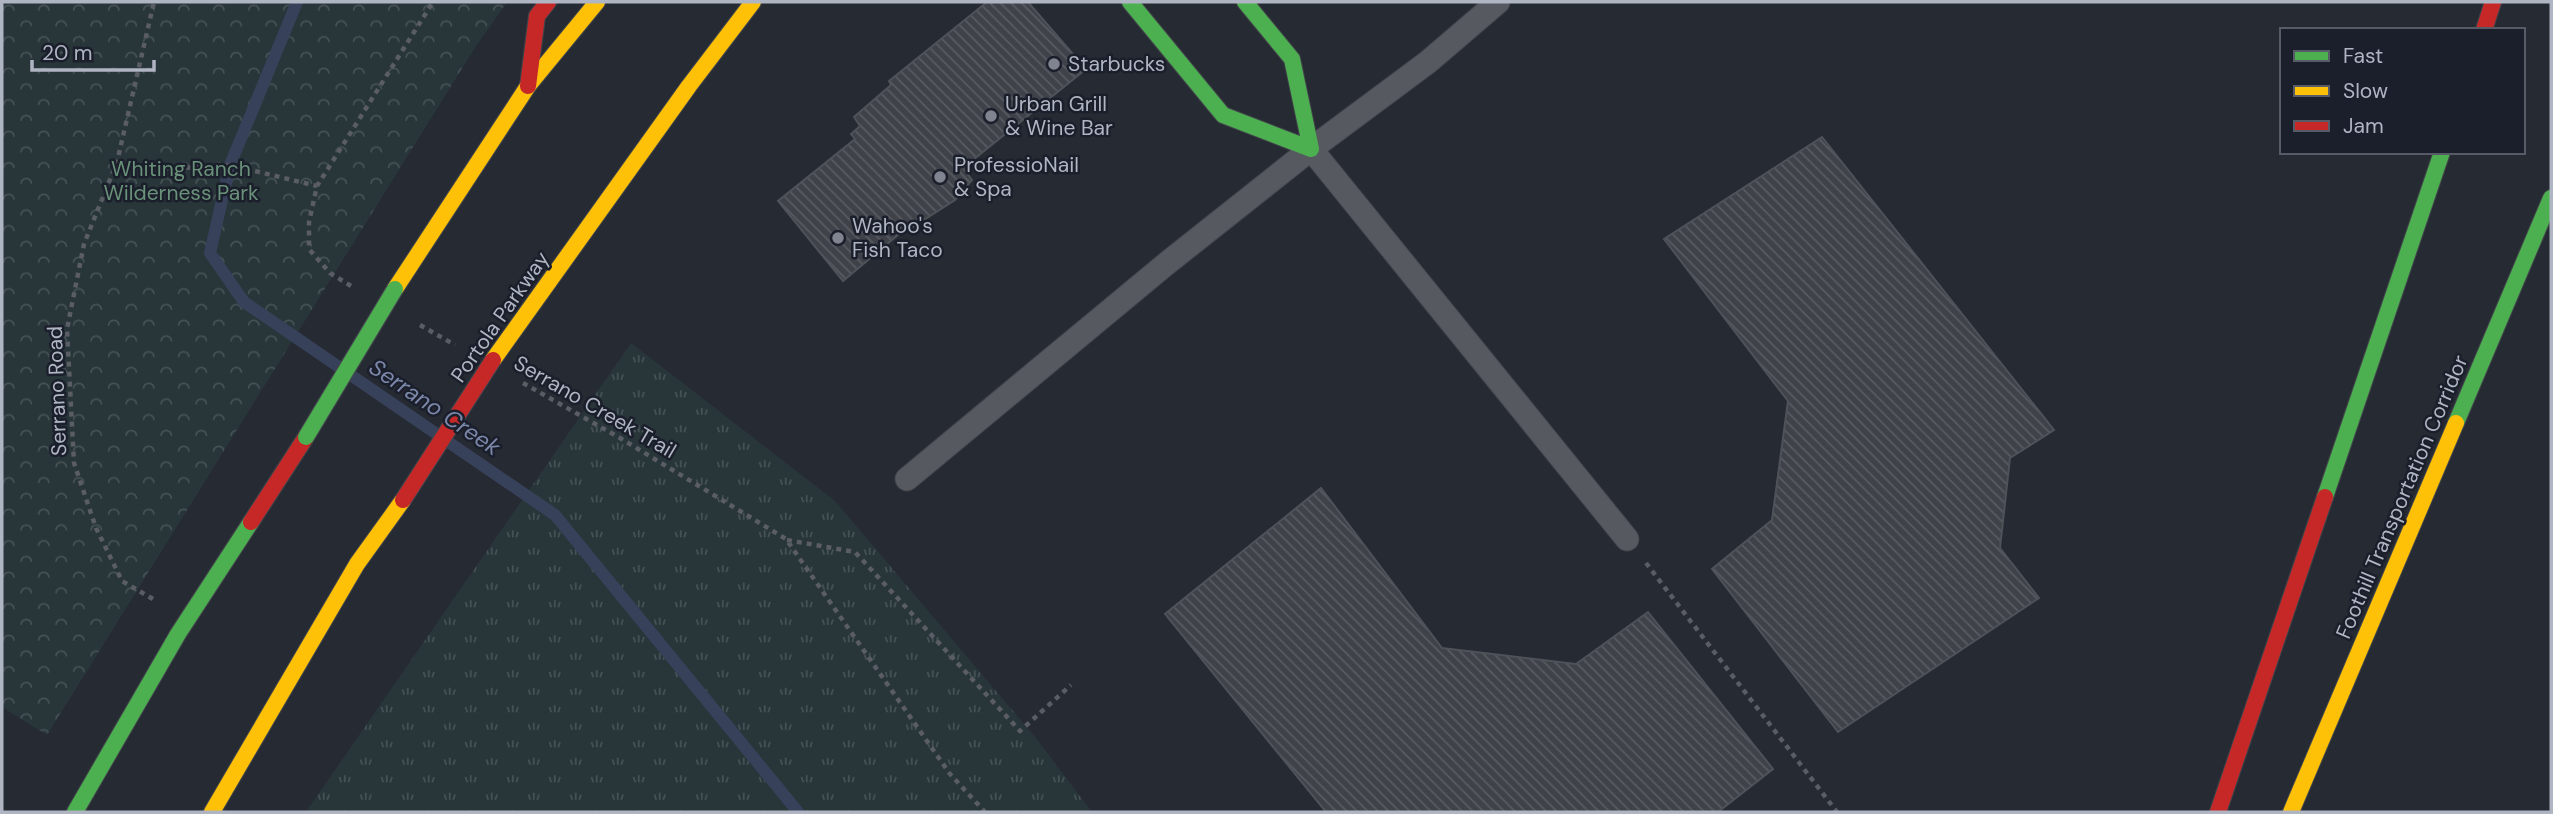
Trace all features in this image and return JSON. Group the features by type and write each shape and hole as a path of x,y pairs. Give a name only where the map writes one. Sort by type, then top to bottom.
{"main road":[{"path":"528,86 537,16 548,2"},
{"path":"75,812 187,620 306,437 395,289 528,86 597,2"},
{"name":"Portola Parkway","path":"212,812 357,564 403,500 494,360 689,86 753,2"},
{"path":"1130,2 1223,115 1311,149"},
{"path":"1245,2 1292,59 1311,149"},
{"path":"2485,28 2493,2"},
{"path":"2218,812 2441,154"},
{"name":"Foothill Transportation Corridor","path":"2291,812 2551,198"}],"lane":[{"path":"907,479 1166,264 1311,149 1424,65 1498,2"},
{"path":"1311,149 1627,539"}],"path":[{"name":"Serrano Road","path":"154,2 117,162 84,244 67,329 74,463 96,528 122,581 187,620"},
{"path":"354,287 330,274 309,249 309,222 317,186 433,2"},
{"path":"117,162 148,170 230,165 317,186"},
{"path":"414,321 463,349"},
{"name":"Serrano Creek Trail","path":"511,376 620,438 786,539 855,552 1020,731 1072,685"},
{"name":"Serrano Creek Trail","path":"786,539 950,774 985,812"},
{"path":"1627,539 1837,812"}],"green space":[{"name":"Whiting Ranch Wilderness Park","path":"2,2 507,2 476,46 47,735 2,707"},
{"path":"631,343 835,501 1035,737 1092,812 306,812"}],"building":[{"path":"987,2 1028,2 1086,69 963,168 972,180 955,200 913,227 911,224 843,281 778,201 855,139 851,134 860,126 854,117 891,85 889,81"},
{"path":"1822,137 2054,430 2010,458 2000,548 2039,598 1838,732 1712,569 1772,520 1788,401 1664,239"},
{"path":"1321,488 1442,648 1576,664 1648,612 1773,769 1718,812 1326,812 1165,614"}],"waterway":[{"name":"Serrano Creek","path":"297,2 230,165 210,253 244,302 555,515 798,812"}],"traffic: fast":[{"path":"1130,2 1223,115 1311,149"},
{"path":"1245,2 1292,59 1311,149"},
{"path":"2325,497 2441,154"},
{"path":"2456,423 2551,198"},
{"path":"306,437 395,289"},
{"path":"75,812 178,634 251,522"}],"traffic: slow":[{"path":"395,289 528,86 597,2"},
{"path":"493,360 689,86 753,2"},
{"path":"2291,812 2456,423"},
{"path":"212,812 357,564 403,500"}],"traffic: jam":[{"path":"528,86 537,16 548,2"},
{"path":"2485,28 2493,2"},
{"path":"403,500 493,360"},
{"path":"251,522 306,437"},
{"path":"2218,812 2325,497"}],"place":[{"name":"Starbucks","path":"1054,64"},
{"name":"Urban Grill & Wine Bar","path":"991,116"},
{"name":"ProfessioNail & Spa","path":"940,177"},
{"name":"Wahoo's Fish Taco","path":"838,238"}]}
